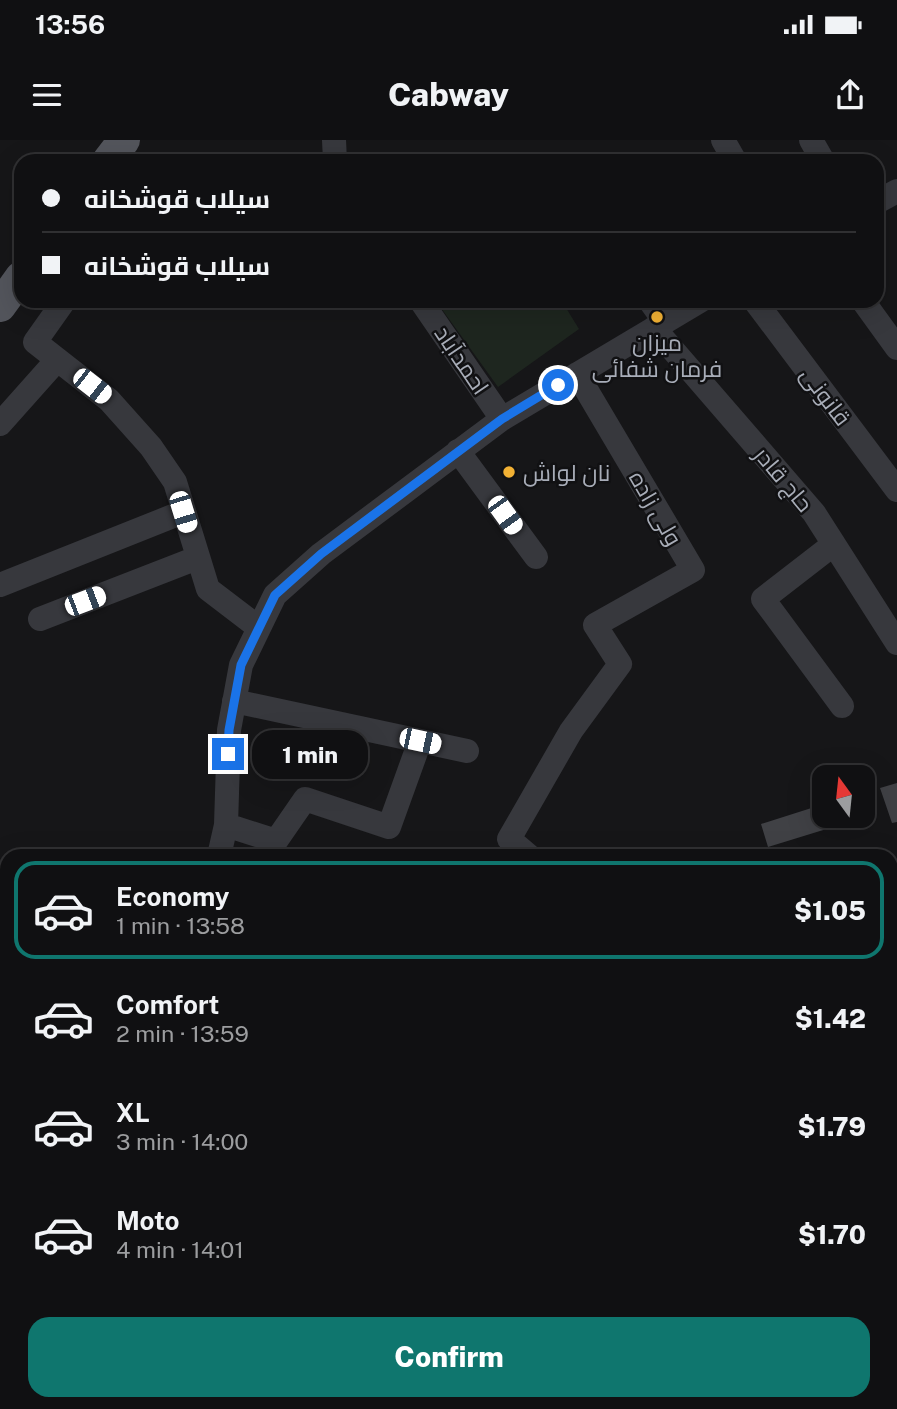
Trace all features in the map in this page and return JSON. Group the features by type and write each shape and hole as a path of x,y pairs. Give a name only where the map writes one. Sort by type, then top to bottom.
{"main road":[{"path":"113,154 124,140"},
{"path":"0,306 14,287"}],"street":[{"path":"59,308 35,342 109,400 151,447 175,482 208,589 259,628"},
{"name":"احمدآباد","path":"426,308 502,419"},
{"name":"حاج قادر","path":"653,308 659,325 814,513 897,643"},
{"path":"221,849 226,825 229,730 241,665 275,595 321,554 502,419 688,308"},
{"name":"قانونی","path":"760,308 897,490"},
{"path":"868,308 897,348"},
{"path":"0,424 57,360"},
{"name":"ولی زاده","path":"521,849 509,839 570,731 620,664 595,625 692,570 577,374"},
{"path":"458,452 536,557"},
{"path":"0,585 183,512"},
{"path":"834,544 763,598 842,706"},
{"path":"40,619 197,558"},
{"path":"234,701 467,751"},
{"path":"226,825 276,841 305,799 389,827 420,741"}],"shaded area":[{"path":"441,308 566,308 579,329 498,387"}],"building":[{"path":"897,783 897,822 892,823 880,788"},
{"path":"812,808 812,828 830,828 768,847 761,824"}],"place":[{"name":"میزان فرمان شفائی","path":"657,317"},
{"name":"نان لواش","path":"509,472"}],"route":[{"path":"228,754 229,730 241,665 275,595 321,554 502,419 558,385"}]}
